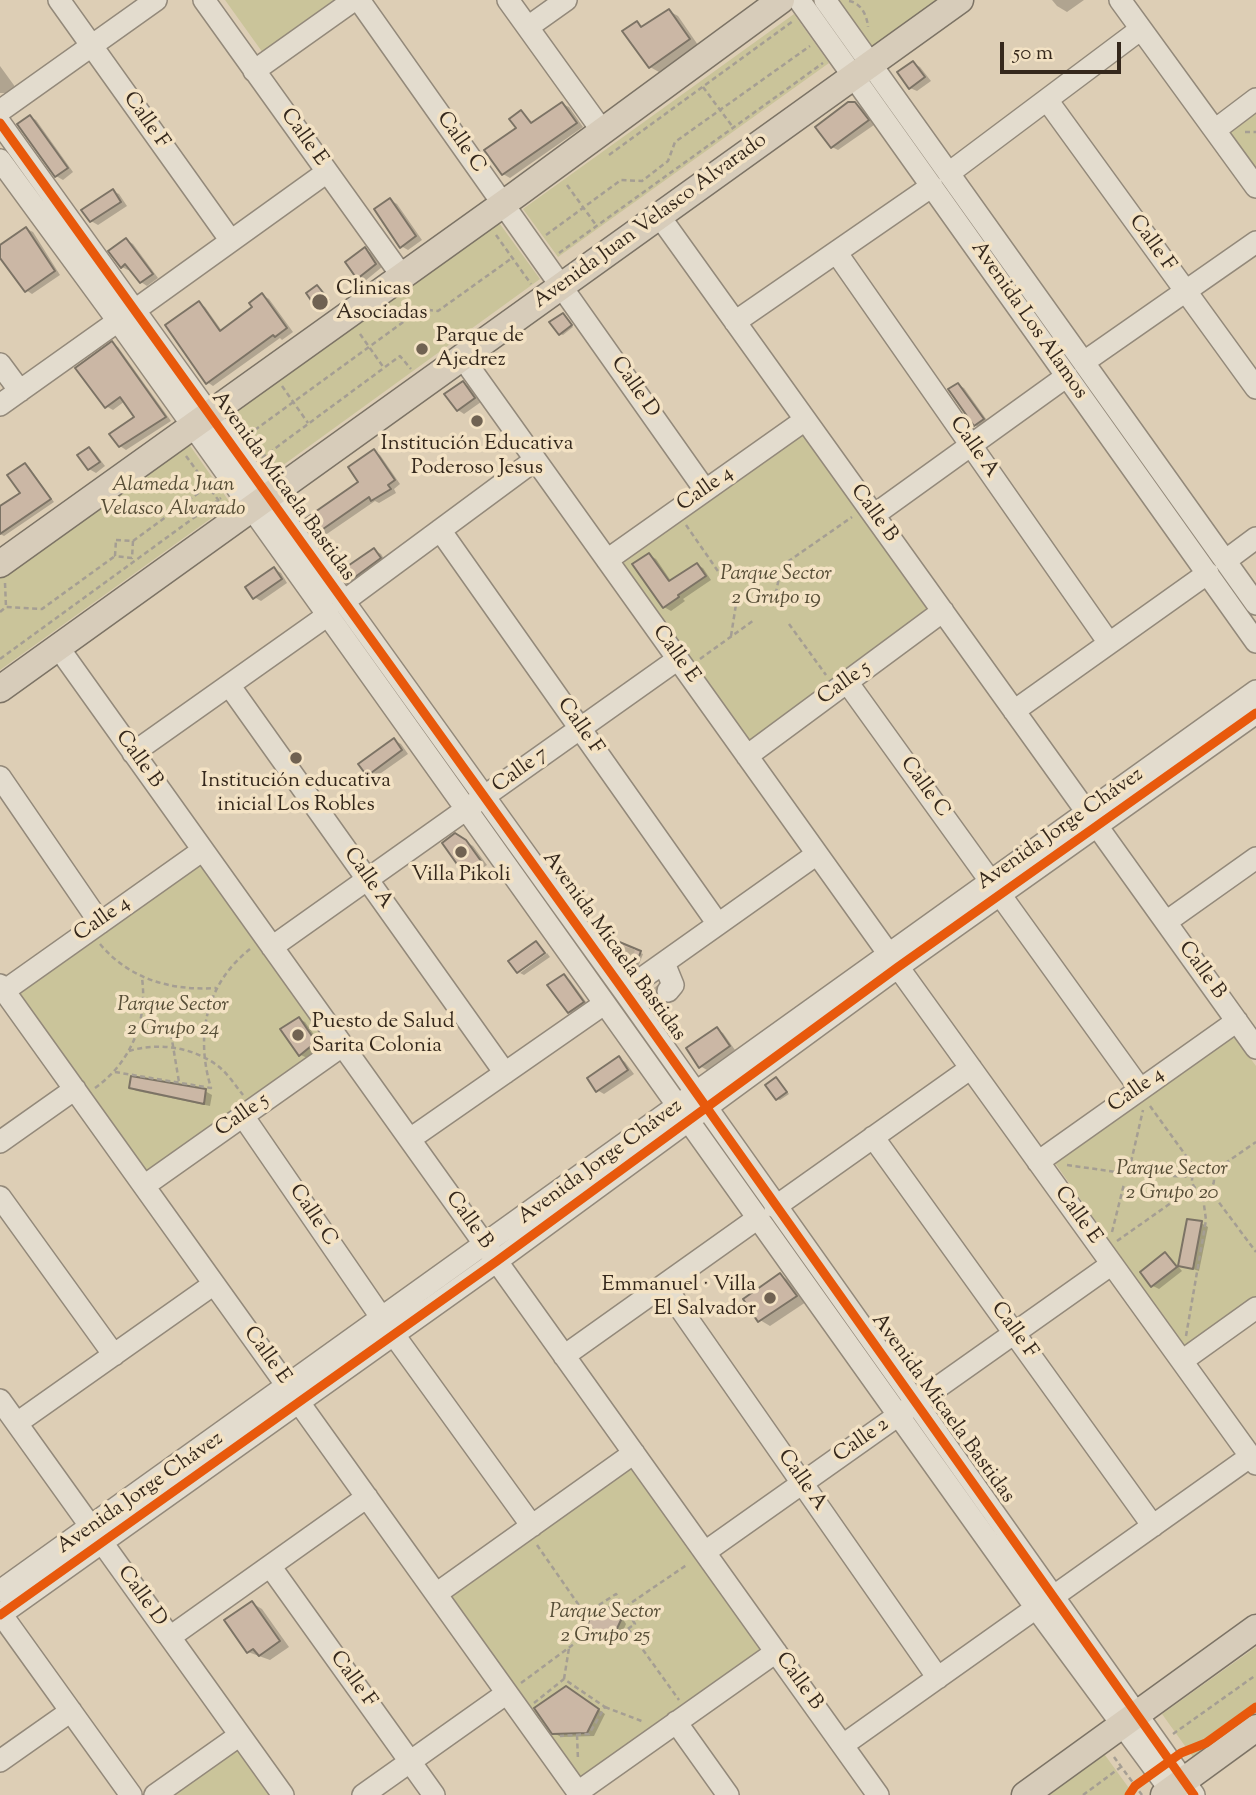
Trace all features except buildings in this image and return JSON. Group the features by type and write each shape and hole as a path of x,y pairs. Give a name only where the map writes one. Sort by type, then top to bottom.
{"main road":[{"name":"Avenida Juan Velasco Alvarado","path":"0,689 58,647 241,502 462,357 960,0"},
{"path":"2,574 191,426 603,132 791,7"},
{"path":"1025,1795 1256,1628"},
{"path":"1174,1788 1256,1728"}],"street":[{"name":"Calle F","path":"59,0 231,241"},
{"path":"0,111 156,0"},
{"name":"Calle E","path":"204,0 401,276"},
{"path":"254,71 354,0"},
{"name":"Calle C","path":"359,0 494,211 552,294"},
{"path":"508,0 603,132"},
{"path":"528,27 566,0"},
{"name":"Avenida Los Alamos","path":"825,0 863,69 940,179 1067,376 1216,567 1256,604"},
{"path":"1120,0 1256,187"},
{"name":"Avenida Los Alamos","path":"791,7 863,69"},
{"path":"735,322 940,179 1142,29"},
{"path":"1215,130 1256,99"},
{"name":"Calle F","path":"1047,100 1256,388"},
{"name":"Avenida Micaela Bastidas","path":"0,123 126,316 191,426 241,502 335,608 485,797 603,952 624,991 653,1003 692,1106"},
{"name":"Avenida Micaela Bastidas","path":"0,160 126,316"},
{"path":"0,405 327,172"},
{"name":"Avenida Los Alamos","path":"940,179 1084,362 1216,567 1256,642"},
{"name":"Calle B","path":"660,217 1256,1048"},
{"path":"1084,362 1256,242"},
{"name":"Calle A","path":"836,252 1109,643"},
{"name":"Calle D","path":"552,294 705,490"},
{"name":"Calle E","path":"462,357 1038,1162 1112,1264 1183,1351 1253,1460"},
{"path":"0,364 20,391"},
{"path":"871,510 971,446 1067,376"},
{"name":"Calle 4","path":"607,560 805,419"},
{"name":"Avenida Micaela Bastidas","path":"191,426 241,502"},
{"path":"133,752 229,685 535,460"},
{"name":"Calle F","path":"440,530 718,924"},
{"path":"1014,711 1256,538"},
{"name":"Avenida Micaela Bastidas","path":"335,608 466,810 604,1004 692,1106 1131,1719 1174,1788"},
{"name":"Calle 5","path":"747,756 943,611"},
{"name":"Calle B","path":"58,647 203,850 264,946 410,1139 878,1795"},
{"name":"Calle 7","path":"466,810 580,729 681,664"},
{"name":"Calle A","path":"229,685 505,1073"},
{"name":"Calle C","path":"842,686 995,887"},
{"name":"Avenida Jorge Chávez","path":"1,1615 97,1535 387,1326 484,1244 692,1106 1091,818 1256,691"},
{"name":"Avenida Jorge Chávez","path":"1091,818 1256,713"},
{"path":"0,777 95,926"},
{"path":"264,946 368,880 466,810"},
{"name":"Calle 4","path":"2,988 203,850"},
{"path":"624,991 653,964 718,924 817,854"},
{"path":"1166,922 1256,858"},
{"path":"995,887 1140,1090"},
{"path":"653,964 673,985 653,1003"},
{"name":"Calle E","path":"2,988 579,1793"},
{"path":"410,1139 604,1004"},
{"name":"Calle 4","path":"1038,1162 1237,1021"},
{"name":"Calle 5","path":"144,1186 342,1046"},
{"path":"564,1356 971,1068"},
{"path":"0,1142 78,1094"},
{"name":"Avenida Jorge Chávez","path":"387,1326 497,1261 692,1106"},
{"name":"Calle C","path":"248,1112 387,1326"},
{"name":"Calle F","path":"873,1137 1153,1526"},
{"path":"0,1197 114,1354"},
{"path":"907,1409 1112,1264"},
{"path":"17,1423 214,1284"},
{"name":"Calle A","path":"664,1285 937,1678"},
{"path":"1183,1351 1256,1308"},
{"path":"387,1326 529,1528"},
{"name":"Calle D","path":"0,1400 283,1795"},
{"name":"Calle 2","path":"705,1552 907,1409"},
{"path":"436,1594 634,1454"},
{"path":"843,1745 1153,1526 1253,1460"},
{"path":"170,1637 367,1497"},
{"name":"Avenida Jorge Chávez","path":"0,1591 97,1535"},
{"name":"Calle F","path":"270,1566 434,1795"},
{"path":"1,1615 131,1795"},
{"path":"579,1793 776,1651"},
{"path":"363,1795 507,1693"},
{"path":"0,1762 71,1711"},
{"path":"682,1718 728,1795"},
{"name":"Avenida Micaela Bastidas","path":"1131,1719 1174,1788"},
{"path":"156,1795 240,1735"}],"path":[{"path":"846,0 857,3 865,15 868,34"},
{"path":"601,160 703,86 791,7"},
{"path":"546,234 621,180 642,181 668,161 674,142 810,45"},
{"path":"559,253 823,63"},
{"path":"703,86 733,128"},
{"path":"567,185 597,225"},
{"path":"494,211 512,258 552,294"},
{"path":"246,436 421,309 438,311 512,258"},
{"path":"355,329 384,368"},
{"path":"262,458 400,356 410,370 421,362"},
{"path":"280,384 308,423"},
{"path":"191,426 208,486 241,502"},
{"path":"115,556 116,540 133,541 208,486"},
{"path":"0,659 241,502"},
{"path":"760,581 871,510"},
{"path":"676,511 722,578"},
{"path":"0,612 6,607 41,609 115,556 132,558 133,541"},
{"path":"774,602 781,566"},
{"path":"2,574 6,607"},
{"path":"731,637 737,598"},
{"path":"681,664 731,637 754,620"},
{"path":"789,624 842,686"},
{"path":"95,926 111,957 142,977 177,988 216,988"},
{"path":"116,1072 211,1088 204,1058 206,1020 216,988 227,970 264,946"},
{"path":"78,1094 116,1072 129,1051 143,1009 142,977"},
{"path":"171,1034 179,1082"},
{"path":"129,1051 141,1047 173,1048 204,1058 225,1072 248,1112"},
{"path":"1131,1162 1145,1100 1197,1171"},
{"path":"1211,1173 1256,1142"},
{"path":"1038,1162 1116,1172"},
{"path":"1205,1169 1211,1173 1214,1180 1209,1189 1202,1190 1195,1186 1193,1177 1197,1171 1205,1169"},
{"path":"1139,1174 1193,1177"},
{"path":"1124,1184 1110,1239 1114,1244 1195,1186"},
{"path":"1209,1189 1256,1252"},
{"path":"1183,1351 1206,1220 1202,1190"},
{"path":"1177,1331 1183,1351"},
{"path":"1183,1351 1195,1335"},
{"path":"529,1528 585,1614 582,1629 589,1639 616,1637 635,1624 616,1594 585,1614"},
{"path":"625,1607 705,1552"},
{"path":"628,1629 682,1718"},
{"path":"507,1693 586,1635"},
{"path":"529,1707 564,1679 569,1648"},
{"path":"1169,1736 1256,1675"},
{"path":"564,1679 605,1707 652,1726"},
{"path":"550,1736 589,1734 605,1707"},
{"path":"1101,1740 1142,1795"},
{"path":"1083,1795 1121,1767"},
{"path":"1135,1786 1174,1788"},
{"path":"1129,1795 1135,1786"}],"green space":[{"path":"225,0 338,0 263,53"},
{"path":"839,0 940,0 872,48"},
{"path":"794,14 829,63 558,257 523,209"},
{"path":"1256,112 1256,169 1228,132"},
{"name":"Alameda Juan Velasco Alvarado","path":"497,220 540,279 268,476 224,416"},
{"name":"Parque Sector 2 Grupo 19","path":"803,435 929,612 750,741 621,561"},
{"name":"Alameda Juan Velasco Alvarado","path":"186,440 231,504 0,670 0,575"},
{"name":"Parque Sector 2 Grupo 24","path":"199,863 328,1044 145,1176 19,993"},
{"name":"Parque Sector 2 Grupo 20","path":"1233,1035 1256,1066 1256,1297 1184,1347 1055,1163"},
{"name":"Parque Sector 2 Grupo 25","path":"631,1469 762,1649 579,1780 447,1598"},
{"path":"1256,1647 1256,1712 1193,1757 1162,1714"},
{"path":"238,1748 272,1795 171,1795"},
{"path":"1102,1751 1134,1795 1040,1795"}],"tunnel":[{"path":"612,954 637,961"},
{"path":"653,1003 668,991"}],"cycle path":[{"path":"0,123 624,991 1194,1795"},
{"path":"0,1615 497,1261 898,967 1256,713"},
{"path":"1129,1795 1135,1786 1181,1753 1206,1743 1256,1707"}],"place":[{"name":"Clinicas Asociadas","path":"320,302"},
{"name":"Parque de Ajedrez","path":"422,349"},
{"name":"Institución Educativa Poderoso Jesus","path":"477,421"},
{"name":"Institución educativa inicial Los Robles","path":"296,758"},
{"name":"Villa Pikoli","path":"461,852"},
{"name":"Puesto de Salud Sarita Colonia","path":"298,1035"},
{"name":"Emmanuel · Villa El Salvador","path":"770,1298"}]}
